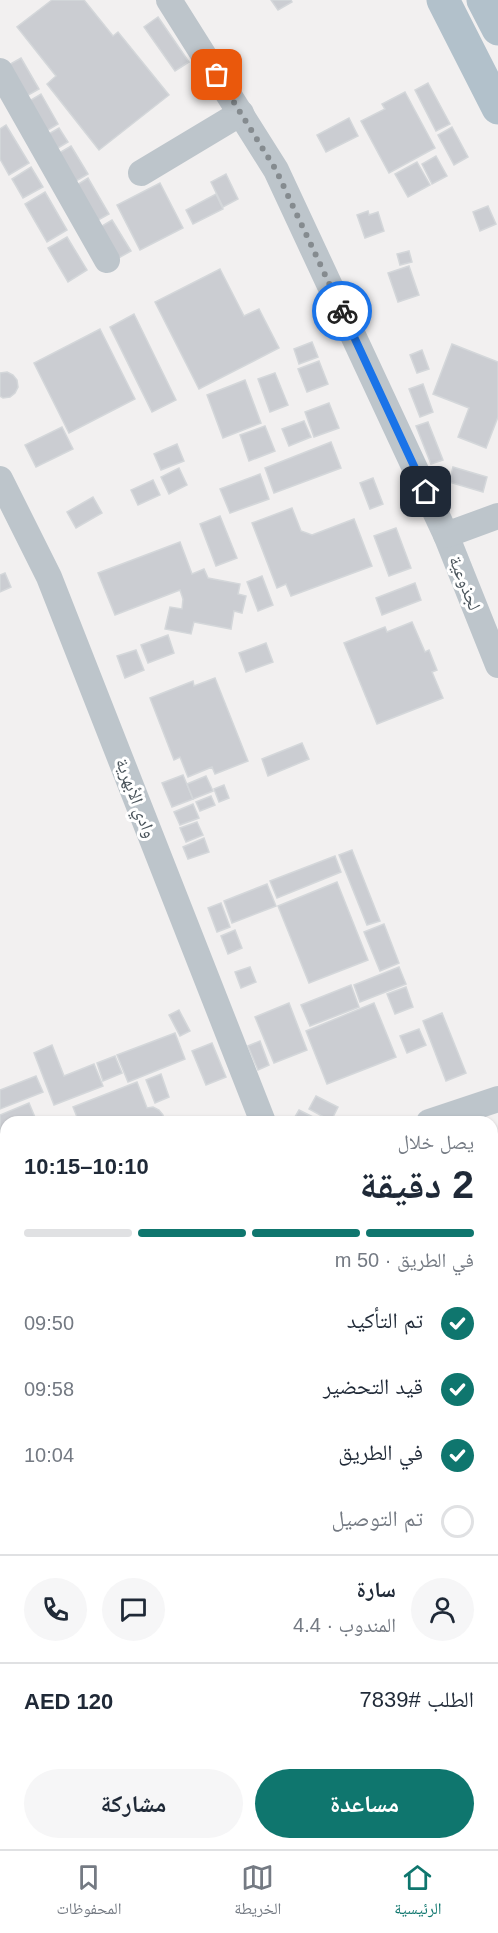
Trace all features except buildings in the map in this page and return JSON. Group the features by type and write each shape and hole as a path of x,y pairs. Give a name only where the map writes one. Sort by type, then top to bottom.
{"main road":[{"path":"443,0 498,108"},
{"path":"483,0 498,29"}],"street":[{"name":"لجذوعية","path":"169,0 276,170 446,535 498,665"},
{"path":"0,71 107,260"},
{"path":"141,172 241,113"},
{"name":"وادي الأبهرية","path":"0,479 49,577 261,1116"},
{"name":"لجذوعية","path":"446,535 498,516"},
{"path":"463,1116 498,1099"}],"way so far":[{"path":"217,75 276,170 342,311"}],"route":[{"path":"342,311 426,492"}]}
